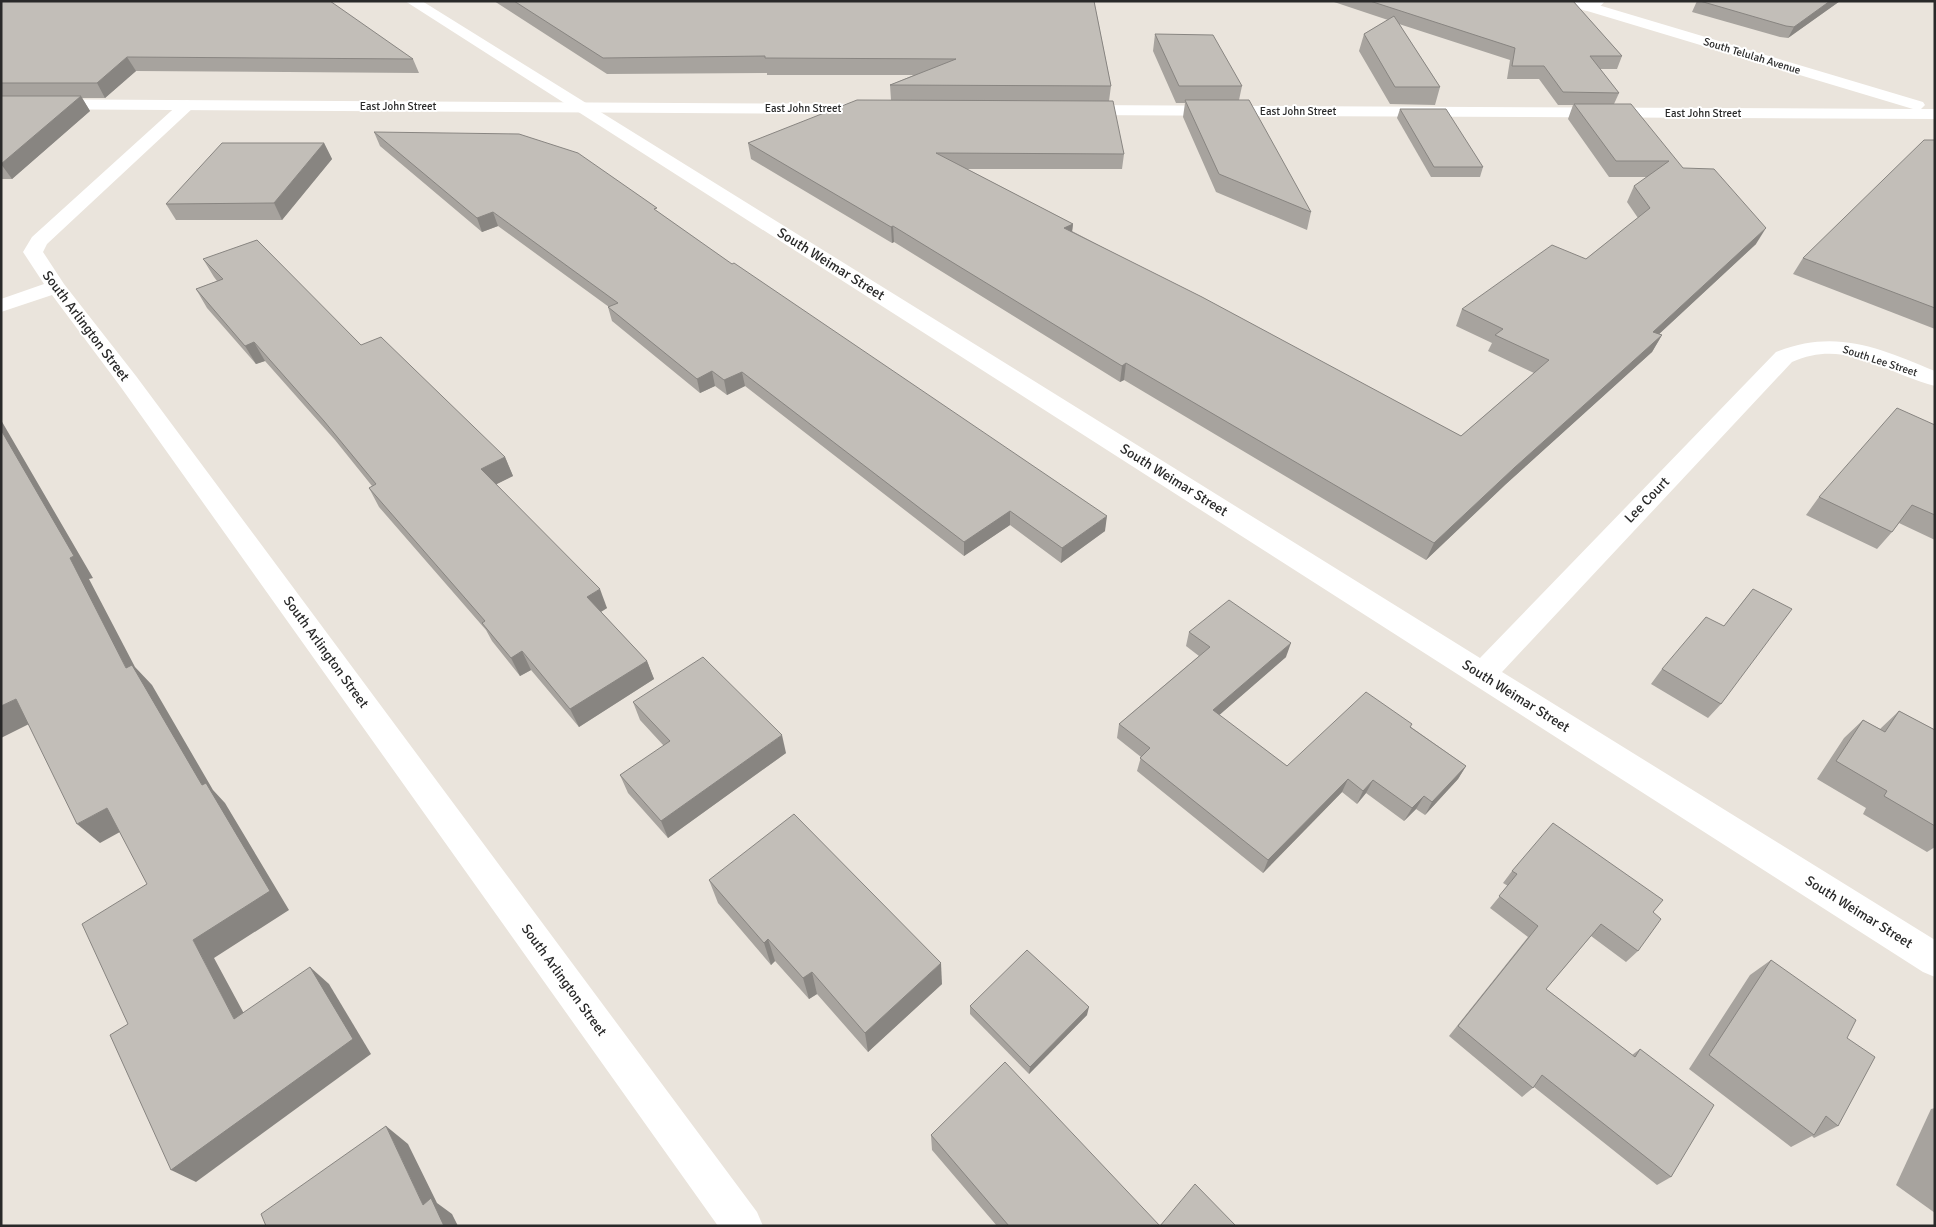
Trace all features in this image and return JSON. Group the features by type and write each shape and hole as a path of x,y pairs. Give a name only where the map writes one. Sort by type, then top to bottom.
{"street":[{"name":"South Weimar Street","path":"412,1 1935,960"},
{"name":"South Telulah Avenue","path":"1569,1 1593,4 1935,112"},
{"name":"East John Street","path":"1,104 889,109"},
{"name":"South Arlington Street","path":"187,105 39,241 34,252 56,287 140,397 743,1226"},
{"name":"East John Street","path":"1059,110 1935,112"},
{"path":"1,306 56,287"},
{"name":"Lee Court","path":"1482,674 1784,357 1792,352 1824,346"},
{"name":"South Lee Street","path":"1824,346 1862,352 1935,379"}],"building":[{"path":"1,1 330,1 413,59 127,57 97,83 1,83"},
{"path":"514,1 1094,1 1111,86 890,85 956,59 765,58 765,56 603,58"},
{"path":"1370,1 1573,1 1622,56 1590,56 1619,93 1563,92 1544,66 1512,66 1515,48"},
{"path":"1700,1 1830,1 1794,27"},
{"path":"1394,16 1440,87 1395,87 1364,34"},
{"path":"1155,34 1213,35 1242,86 1179,86"},
{"path":"1,96 81,96 1,164"},
{"path":"857,100 1113,101 1124,154 936,153 1073,224 1064,228 1202,297 1461,436 1549,360 1495,335 1503,329 1462,309 1552,245 1586,259 1650,208 1634,186 1669,161 1616,161 1574,104 1631,104 1683,168 1714,169 1766,228 1653,332 1662,335 1434,543 1126,363 1122,366 893,226 891,227 748,143"},
{"path":"1185,100 1249,100 1311,212 1219,174"},
{"path":"1400,109 1446,109 1483,167 1434,167"},
{"path":"374,132 519,134 578,153 657,208 654,209 732,264 734,263 1107,516 1062,548 1010,511 964,542 742,372 724,380 712,371 697,379 608,307 618,303 493,212 477,218"},
{"path":"1924,140 1935,140 1935,308 1803,258"},
{"path":"222,143 324,143 274,203 166,204"},
{"path":"257,240 361,345 381,337 505,457 481,469 600,589 587,597 647,661 570,709 522,651 511,658 482,623 485,621 369,488 376,484 324,421 254,342 245,346 196,289 223,279 203,259"},
{"path":"1897,408 1935,425 1935,515 1912,505 1892,532 1819,497"},
{"path":"1,430 74,556 70,558 126,668 132,665 202,785 206,783 270,891 193,940 234,1019 310,967 353,1039 171,1170 110,1035 128,1024 82,924 147,884 107,808 77,824 16,699 1,706"},
{"path":"1753,589 1792,609 1721,704 1662,669 1706,617 1724,626"},
{"path":"1229,600 1291,643 1213,710 1287,766 1366,692 1412,724 1410,727 1466,766 1432,802 1424,796 1412,808 1373,780 1363,791 1348,779 1268,860 1140,758 1150,748 1119,724 1210,647 1189,632"},
{"path":"703,657 782,735 661,821 620,775 670,741 633,702"},
{"path":"1899,711 1935,730 1935,826 1884,796 1887,791 1836,761 1863,720 1885,732"},
{"path":"794,814 941,963 865,1033 812,972 803,978 768,939 764,943 709,880"},
{"path":"1553,823 1663,900 1653,912 1661,919 1638,951 1601,924 1546,989 1635,1057 1640,1049 1714,1105 1671,1177 1542,1075 1533,1088 1458,1026 1538,926 1499,896 1517,874 1512,871"},
{"path":"1027,950 1089,1007 1030,1067 970,1006"},
{"path":"1771,960 1856,1020 1847,1038 1875,1057 1838,1126 1826,1116 1814,1135 1709,1055"},
{"path":"1005,1062 1160,1226 1009,1226 931,1135"},
{"path":"386,1126 423,1205 431,1198 444,1226 266,1226 261,1214"},
{"path":"1195,1184 1236,1226 1160,1226"}]}
